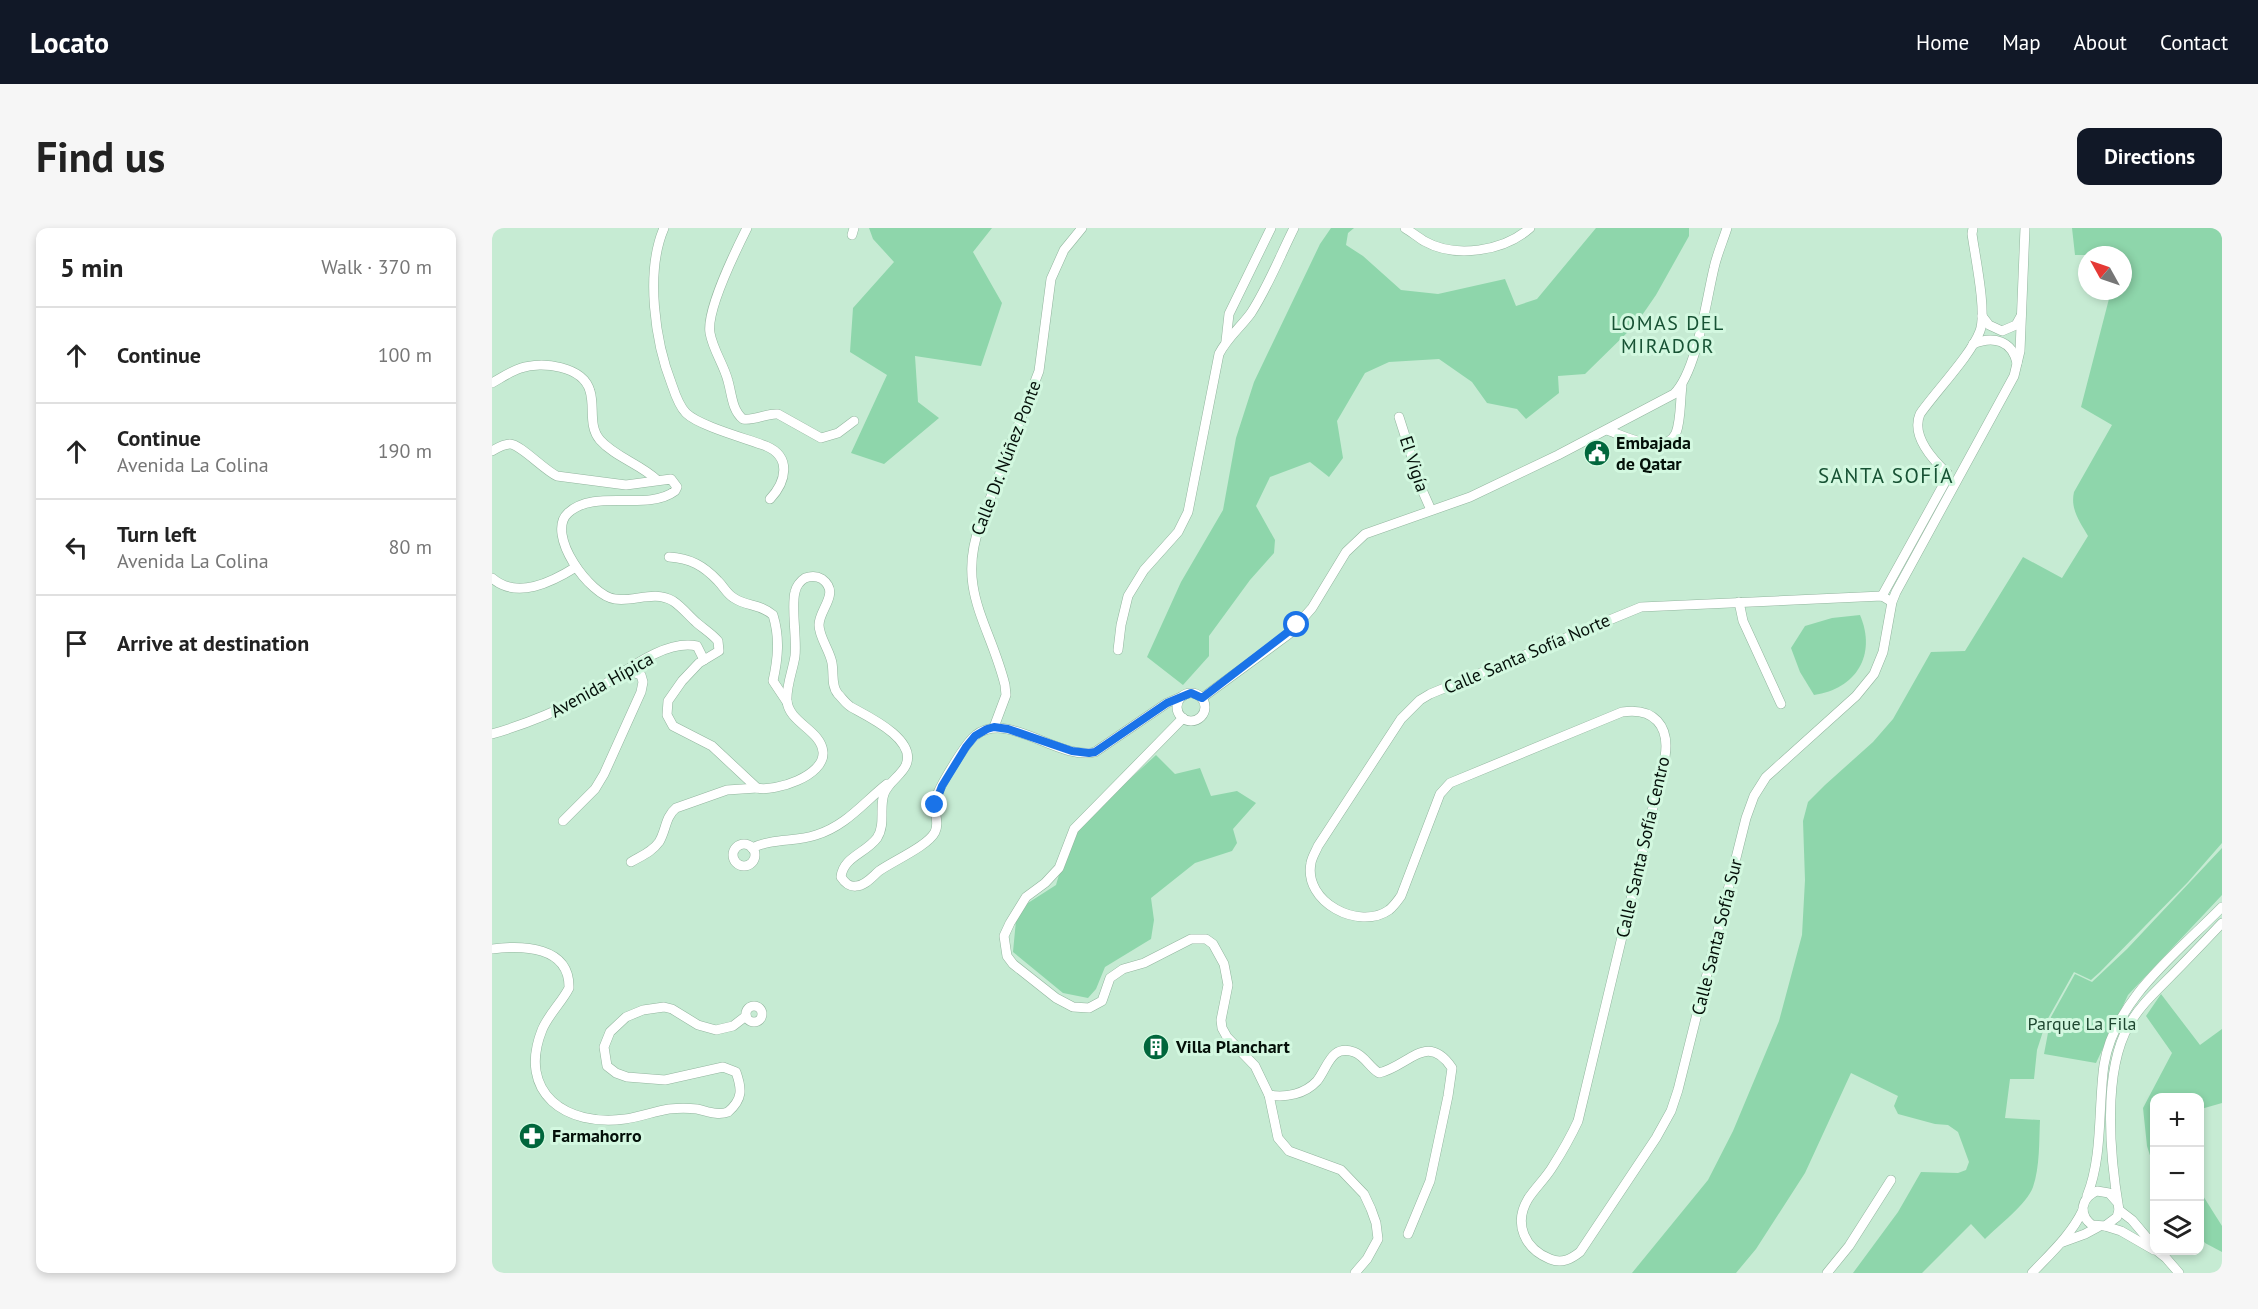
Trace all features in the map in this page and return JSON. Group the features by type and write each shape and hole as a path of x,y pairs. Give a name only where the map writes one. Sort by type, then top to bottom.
{"street":[{"path":"664,228 657,251 655,312 660,348 669,379 682,408 691,418 766,446 778,453 784,468 782,484 770,498"},
{"path":"747,228 717,296 709,325 711,338 728,379 735,410 743,419 749,420 778,414 821,438 838,432 854,421"},
{"name":"Calle Dr. Núñez Ponte","path":"994,727 1006,695 1005,685 972,586 973,549 1039,371 1051,279 1064,250 1082,228"},
{"path":"1226,341 1229,314 1271,228"},
{"path":"1118,650 1128,596 1144,570 1178,532 1188,512 1219,354 1226,341 1245,320 1259,299 1294,228"},
{"path":"1405,228 1426,242 1460,251 1498,245 1522,235 1530,228"},
{"path":"1607,430 1654,446 1670,442 1675,436 1682,386 1690,369 1715,264 1727,228"},
{"path":"1966,466 1956,475 1947,473 1919,435 1917,425 1926,406 1973,344 1980,330 1982,313 1973,228"},
{"path":"2018,366 2025,228"},
{"path":"1982,313 1986,323 2002,331 2016,325 2022,313"},
{"path":"1973,344 1990,339 2004,342 2011,347 2018,366"},
{"name":"Calle Santa Sofía Sur","path":"1540,1253 1558,1261 1573,1258 1580,1252 1666,1120 1678,1090 1746,818 1754,796 1766,777 1868,683 1874,674 1883,652 1892,602 2018,366"},
{"path":"492,383 522,367 559,368 576,373 590,389 592,417 599,439 620,455 645,469 657,480"},
{"path":"1202,698 1297,625 1318,598 1346,552 1358,539 1372,531 1470,497 1665,400 1682,386"},
{"name":"El Vigía","path":"1399,417 1431,510"},
{"path":"492,451 511,444 518,446 548,471 558,476 626,485 672,479 677,487 675,491 659,498 597,501 569,512 563,519 561,529 565,546 576,567 598,590 614,599 652,595 663,597 674,602 718,641 719,651 704,660 682,681 669,701 667,715 669,721 679,730 712,746 757,788"},
{"path":"1892,602 1882,596 1945,482 1947,473"},
{"path":"631,862 652,850 660,841 670,813 676,808 727,790 772,788 797,781 816,768 822,757 820,743 791,712 773,681 778,660 778,636 773,615 758,605 737,600 700,565 684,558 669,557"},
{"path":"492,578 511,589 520,590 531,588 576,567"},
{"path":"787,702 795,655 794,595 801,581 815,576 821,579 830,590 819,626 832,663 834,690 849,706 881,723 896,738 907,756 906,767 883,796 882,822 877,838 844,867 842,877 844,883 856,886 864,884 891,862 922,845 933,835 937,826 936,800 942,786 975,736 994,727 1008,729 1072,751 1095,752 1167,703 1191,693 1202,698"},
{"name":"Calle Santa Sofía Norte","path":"1342,912 1329,905 1318,894 1312,879 1311,862 1318,846 1395,727 1420,700 1641,607 1882,596"},
{"path":"1739,602 1743,621 1781,704"},
{"name":"Avenida Hípica","path":"492,734 559,710 606,685 645,658 687,644 697,646 704,660"},
{"path":"562,820 595,789 641,692 644,682 641,675 626,670"},
{"path":"1183,696 1178,707 1183,718 1191,721 1199,718 1205,711 1202,698"},
{"name":"Calle Santa Sofía Centro","path":"1342,912 1372,916 1390,909 1401,896 1440,794 1457,779 1622,712 1646,714 1653,717 1663,728 1667,743 1665,757 1578,1121 1553,1167 1527,1200 1522,1214 1522,1233 1530,1245 1540,1253"},
{"path":"1183,718 1074,829 1059,868 1045,883 1026,897 1010,923 1004,936 1007,956 1013,964 1056,998 1073,1007 1089,1008 1102,1001 1110,978 1123,969 1144,963 1191,939 1206,939 1217,950 1227,974 1228,986 1221,1020 1222,1028 1227,1037 1255,1066 1269,1095 1274,1124 1283,1146 1299,1156 1341,1170 1364,1194 1371,1209 1378,1239 1367,1259 1355,1273"},
{"path":"752,848 772,841 817,835 831,829 855,814 878,791 901,773"},
{"path":"2032,1273 2062,1242 2083,1210 2095,1165 2106,1055 2118,1022 2145,985 2222,907"},
{"path":"2062,1242 2085,1234 2117,1217 2118,1206 2110,1126 2113,1073 2119,1048 2129,1024 2146,1002 2222,923"},
{"path":"492,949 511,946 538,949 556,958 567,970 569,988 543,1027 533,1063 537,1082 552,1100 573,1114 590,1119 624,1120 668,1109 728,1112 738,1100 741,1088 736,1072 723,1067 665,1080 627,1077 607,1066 604,1047 610,1032 626,1017 643,1010 664,1007 672,1009 698,1025 716,1030 733,1026 746,1016"},
{"path":"1269,1095 1280,1097 1306,1090 1315,1083 1332,1056 1341,1051 1362,1056 1372,1069 1379,1073 1397,1067 1421,1052 1430,1050 1445,1059 1452,1068 1448,1096 1430,1181 1408,1234"},
{"path":"1827,1273 1849,1246 1891,1180"},
{"path":"2086,1198 2103,1191 2114,1197 2118,1206 2150,1242"},
{"path":"2083,1210 2087,1221 2121,1231 2150,1247"},
{"path":"2161,1255 2180,1273"}],"green space":[{"path":"869,228 992,228 973,252 1002,303 981,366 915,356 918,402 939,418 884,464 851,453 887,375 850,352 853,308 894,262 873,239"},
{"path":"1331,228 1354,228 1348,233 1346,245 1363,256 1401,290 1438,294 1505,279 1516,306 1537,299 1596,228 1689,228 1689,236 1656,295 1636,324 1585,374 1558,376 1559,393 1526,419 1517,409 1487,403 1472,382 1439,359 1389,362 1365,373 1337,421 1343,458 1329,477 1310,462 1270,477 1256,506 1275,540 1274,553 1250,580 1209,636 1209,656 1183,685 1147,657 1181,582 1223,510 1236,438 1254,382 1320,244"},
{"path":"2072,228 2222,228 2222,843 2188,882 2091,980 2074,972 2046,1022 2037,1050 2034,1079 2010,1079 2005,1118 2040,1120 2038,1163 2033,1187 2019,1207 1985,1239 1971,1224 1922,1273 1853,1273 1898,1212 1921,1172 1958,1173 1966,1170 1969,1162 1958,1132 1948,1125 1935,1124 1898,1114 1894,1106 1898,1096 1851,1073 1805,1173 1756,1249 1736,1273 1632,1273 1708,1180 1733,1131 1779,1021 1802,935 1805,880 1803,821 1808,802 1873,742 1893,719 1931,652 1965,651 2023,557 2062,578 2088,536 2073,504 2074,492 2112,425 2081,407 2109,300 2132,300 2132,246 2078,246 2078,255 2075,255"},
{"path":"1860,615 1865,630 1866,644 1859,668 1841,686 1814,695 1800,672 1791,648 1805,626 1832,618"},
{"path":"1156,755 1175,774 1200,768 1211,796 1237,791 1256,803 1233,829 1237,843 1232,851 1195,863 1151,898 1154,920 1151,939 1105,967 1096,989 1088,998 1063,993 1013,952 1017,910 1056,885 1071,833"},
{"name":"Parque La Fila","path":"2222,848 2222,895 2128,995 2096,1063 2044,1054 2051,1017 2075,974 2092,982 2127,949"},
{"path":"2161,994 2200,1045 2222,1029 2222,1103 2204,1108 2204,1093 2151,1093 2172,1053 2146,1016"},
{"path":"2150,1095 2150,1155 2147,1146 2143,1108"},
{"path":"2204,1197 2222,1226 2222,1252 2205,1243"}],"place":[{"name":"Embajada de Qatar","path":"1597,453"},
{"name":"Villa Planchart","path":"1156,1047"},
{"name":"Farmahorro","path":"532,1136"}],"district":[{"name":"LOMAS DEL MIRADOR","path":"1668,334"},
{"name":"SANTA SOFÍA","path":"1886,476"}],"route":[{"path":"935,805 942,786 966,747 975,736 987,729 994,727 1008,729 1078,753 1095,752 1167,703 1191,693 1202,698 1289,634 1297,625"}]}
